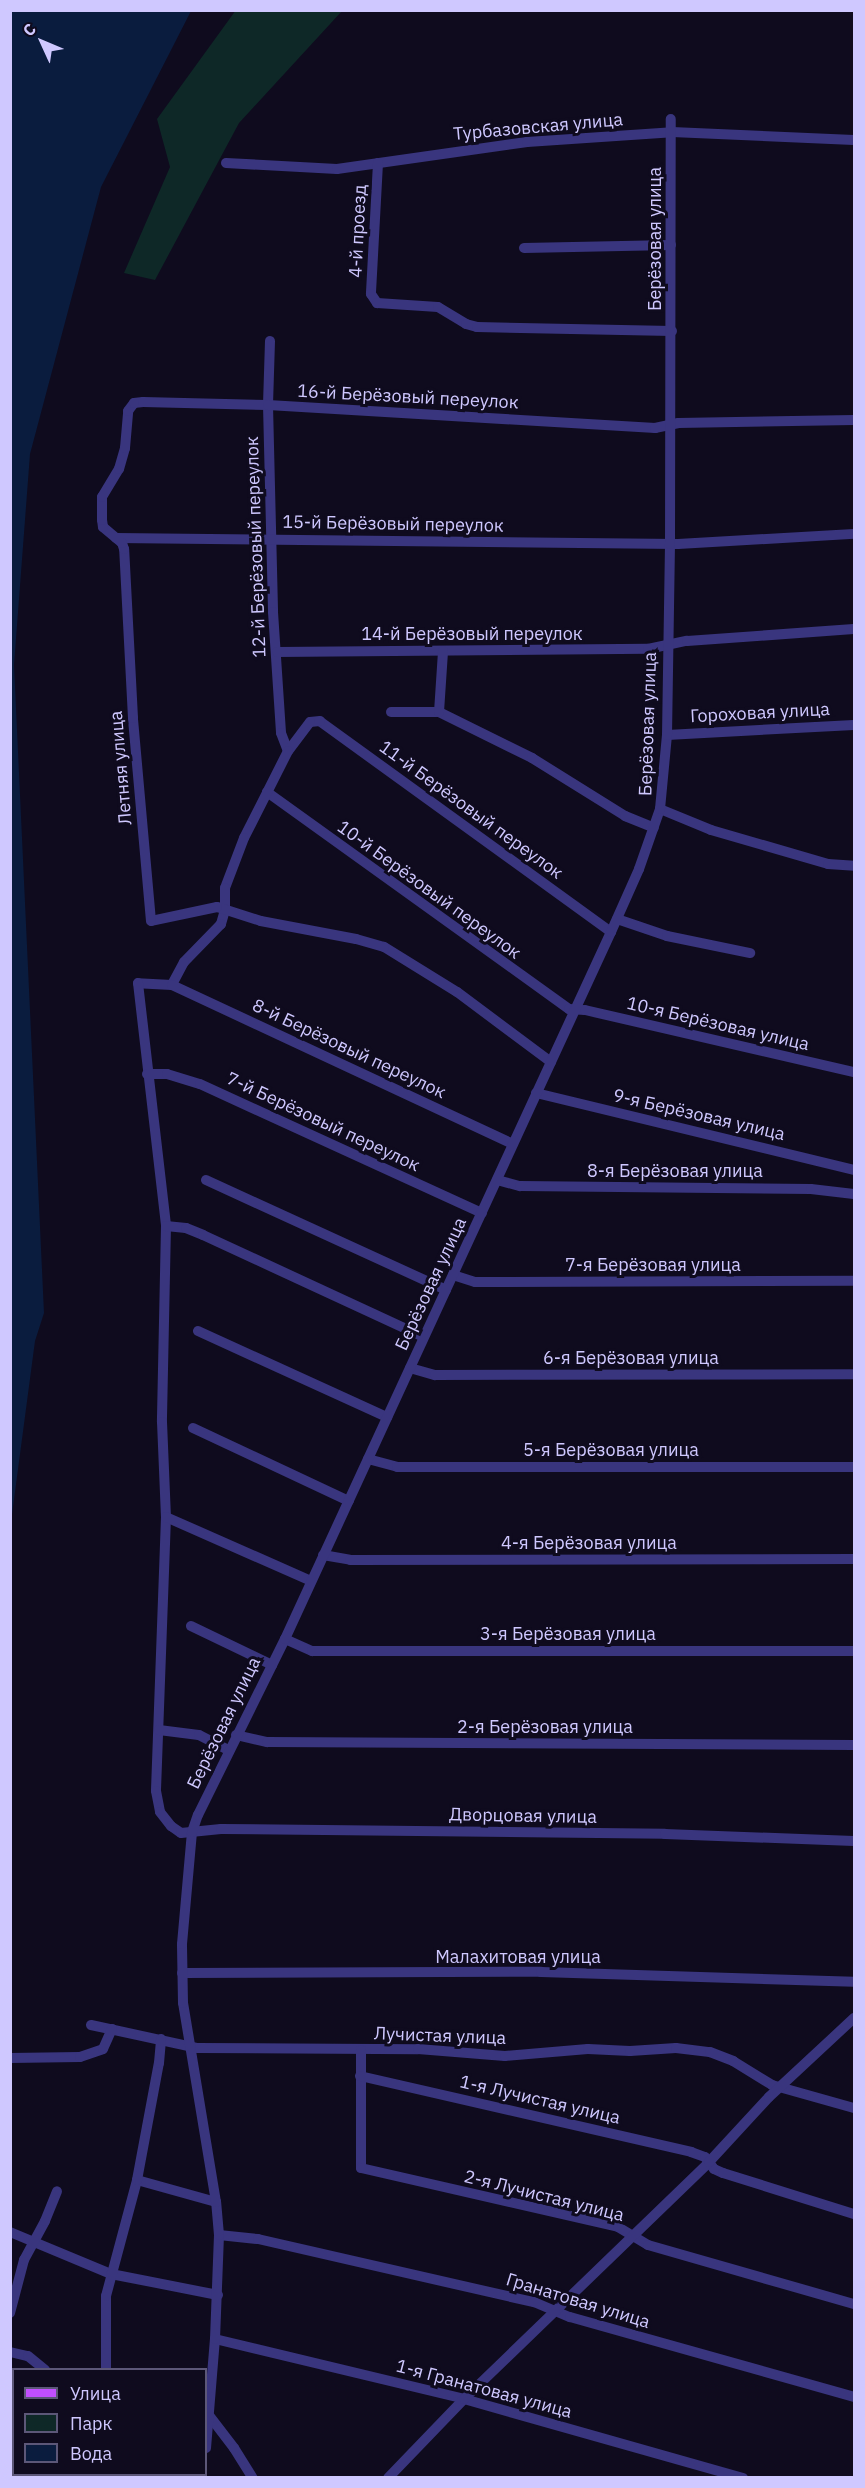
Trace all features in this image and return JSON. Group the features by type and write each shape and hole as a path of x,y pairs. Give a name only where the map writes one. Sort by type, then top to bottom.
{"street":[{"name":"Берёзовая улица","path":"207,2431 218,2295 219,2235 216,2202 188,2046 182,1973 192,1832 236,1735 285,1639 611,932 660,809 667,735 672,331 671,119"},
{"name":"Турбазовская улица","path":"226,163 337,169 526,142 672,132 855,140"},
{"name":"4-й проезд","path":"378,162 373,300 377,303 438,307 466,324 477,327 672,331"},
{"path":"524,248 671,245"},
{"name":"12-й Берёзовый переулок","path":"270,341 268,405 270,539 281,733 288,751"},
{"name":"16-й Берёзовый переулок","path":"116,538 103,527 102,497 123,459 128,411 134,404 143,402 268,405 655,428 678,423 855,420"},
{"name":"15-й Берёзовый переулок","path":"116,538 670,544 855,534"},
{"name":"Летняя улица","path":"116,538 124,549 133,718 151,921 205,908 225,910"},
{"name":"14-й Берёзовый переулок","path":"277,652 668,647 687,641 855,629"},
{"path":"438,712 443,651"},
{"path":"391,712 438,712 532,758 625,816 654,828"},
{"name":"11-й Берёзовый переулок","path":"288,751 310,722 320,721 611,932"},
{"name":"Гороховая улица","path":"667,735 855,725"},
{"path":"192,1832 181,1833 171,1826 160,1812 156,1791 166,1517 162,1422 166,1226 138,983 172,985 191,954 212,936 221,924 225,910 225,888 230,870 288,751"},
{"name":"10-й Берёзовый переулок","path":"267,792 561,1005 574,1009"},
{"path":"660,809 711,830 828,864 855,866"},
{"path":"225,910 261,921 356,939 384,947 457,992 551,1062"},
{"path":"616,919 667,936 750,953"},
{"name":"8-й Берёзовый переулок","path":"172,985 513,1144"},
{"name":"10-я Берёзовая улица","path":"574,1009 855,1072"},
{"name":"7-й Берёзовый переулок","path":"147,1074 176,1076 200,1084 482,1213"},
{"name":"9-я Берёзовая улица","path":"536,1093 855,1170"},
{"path":"206,1180 446,1290"},
{"name":"8-я Берёзовая улица","path":"497,1180 520,1186 811,1189 855,1194"},
{"path":"166,1226 186,1228 203,1235 424,1337"},
{"name":"7-я Берёзовая улица","path":"453,1275 476,1282 855,1281"},
{"path":"198,1331 387,1417"},
{"name":"6-я Берёзовая улица","path":"410,1368 435,1375 855,1374"},
{"path":"193,1428 349,1501"},
{"name":"5-я Берёзовая улица","path":"368,1459 397,1467 855,1467"},
{"path":"166,1517 311,1581"},
{"name":"4-я Берёзовая улица","path":"323,1555 350,1560 855,1559"},
{"path":"191,1626 272,1665"},
{"name":"3-я Берёзовая улица","path":"285,1639 312,1651 855,1651"},
{"path":"159,1730 199,1735 229,1750"},
{"name":"2-я Берёзовая улица","path":"236,1735 267,1742 855,1744"},
{"name":"Дворцовая улица","path":"192,1832 221,1829 665,1834 855,1841"},
{"name":"Малахитовая улица","path":"182,1973 541,1972 855,1982"},
{"path":"388,2478 464,2398 709,2162 781,2087 855,2018"},
{"name":"Лучистая улица","path":"91,2025 161,2038 188,2046 360,2050 428,2049 505,2056 577,2050 630,2051 676,2048 721,2055 764,2082 855,2108"},
{"path":"10,2058 80,2057 103,2049 112,2029"},
{"path":"106,2368 106,2296 137,2180 159,2063 161,2038"},
{"path":"360,2050 360,2076"},
{"name":"1-я Лучистая улица","path":"360,2076 691,2152 705,2157 723,2173 855,2214"},
{"name":"2-я Лучистая улица","path":"360,2076 361,2168 618,2227 648,2245 855,2304"},
{"path":"137,2180 216,2202"},
{"path":"10,2313 24,2260 45,2221 57,2191"},
{"path":"10,2232 111,2274 218,2295"},
{"name":"Гранатовая улица","path":"219,2235 258,2239 534,2302 570,2318 855,2397"},
{"name":"1-я Гранатовая улица","path":"215,2339 464,2398 743,2478"},
{"path":"10,2352 28,2356 43,2368"},
{"path":"208,2414 253,2478"}],"green space":[{"path":"236,10 342,11 239,123 155,280 124,273 170,167 157,119"}],"water":[{"path":"11,10 191,11 101,187 30,454 14,665 44,1313 35,1341 11,1522"}]}
